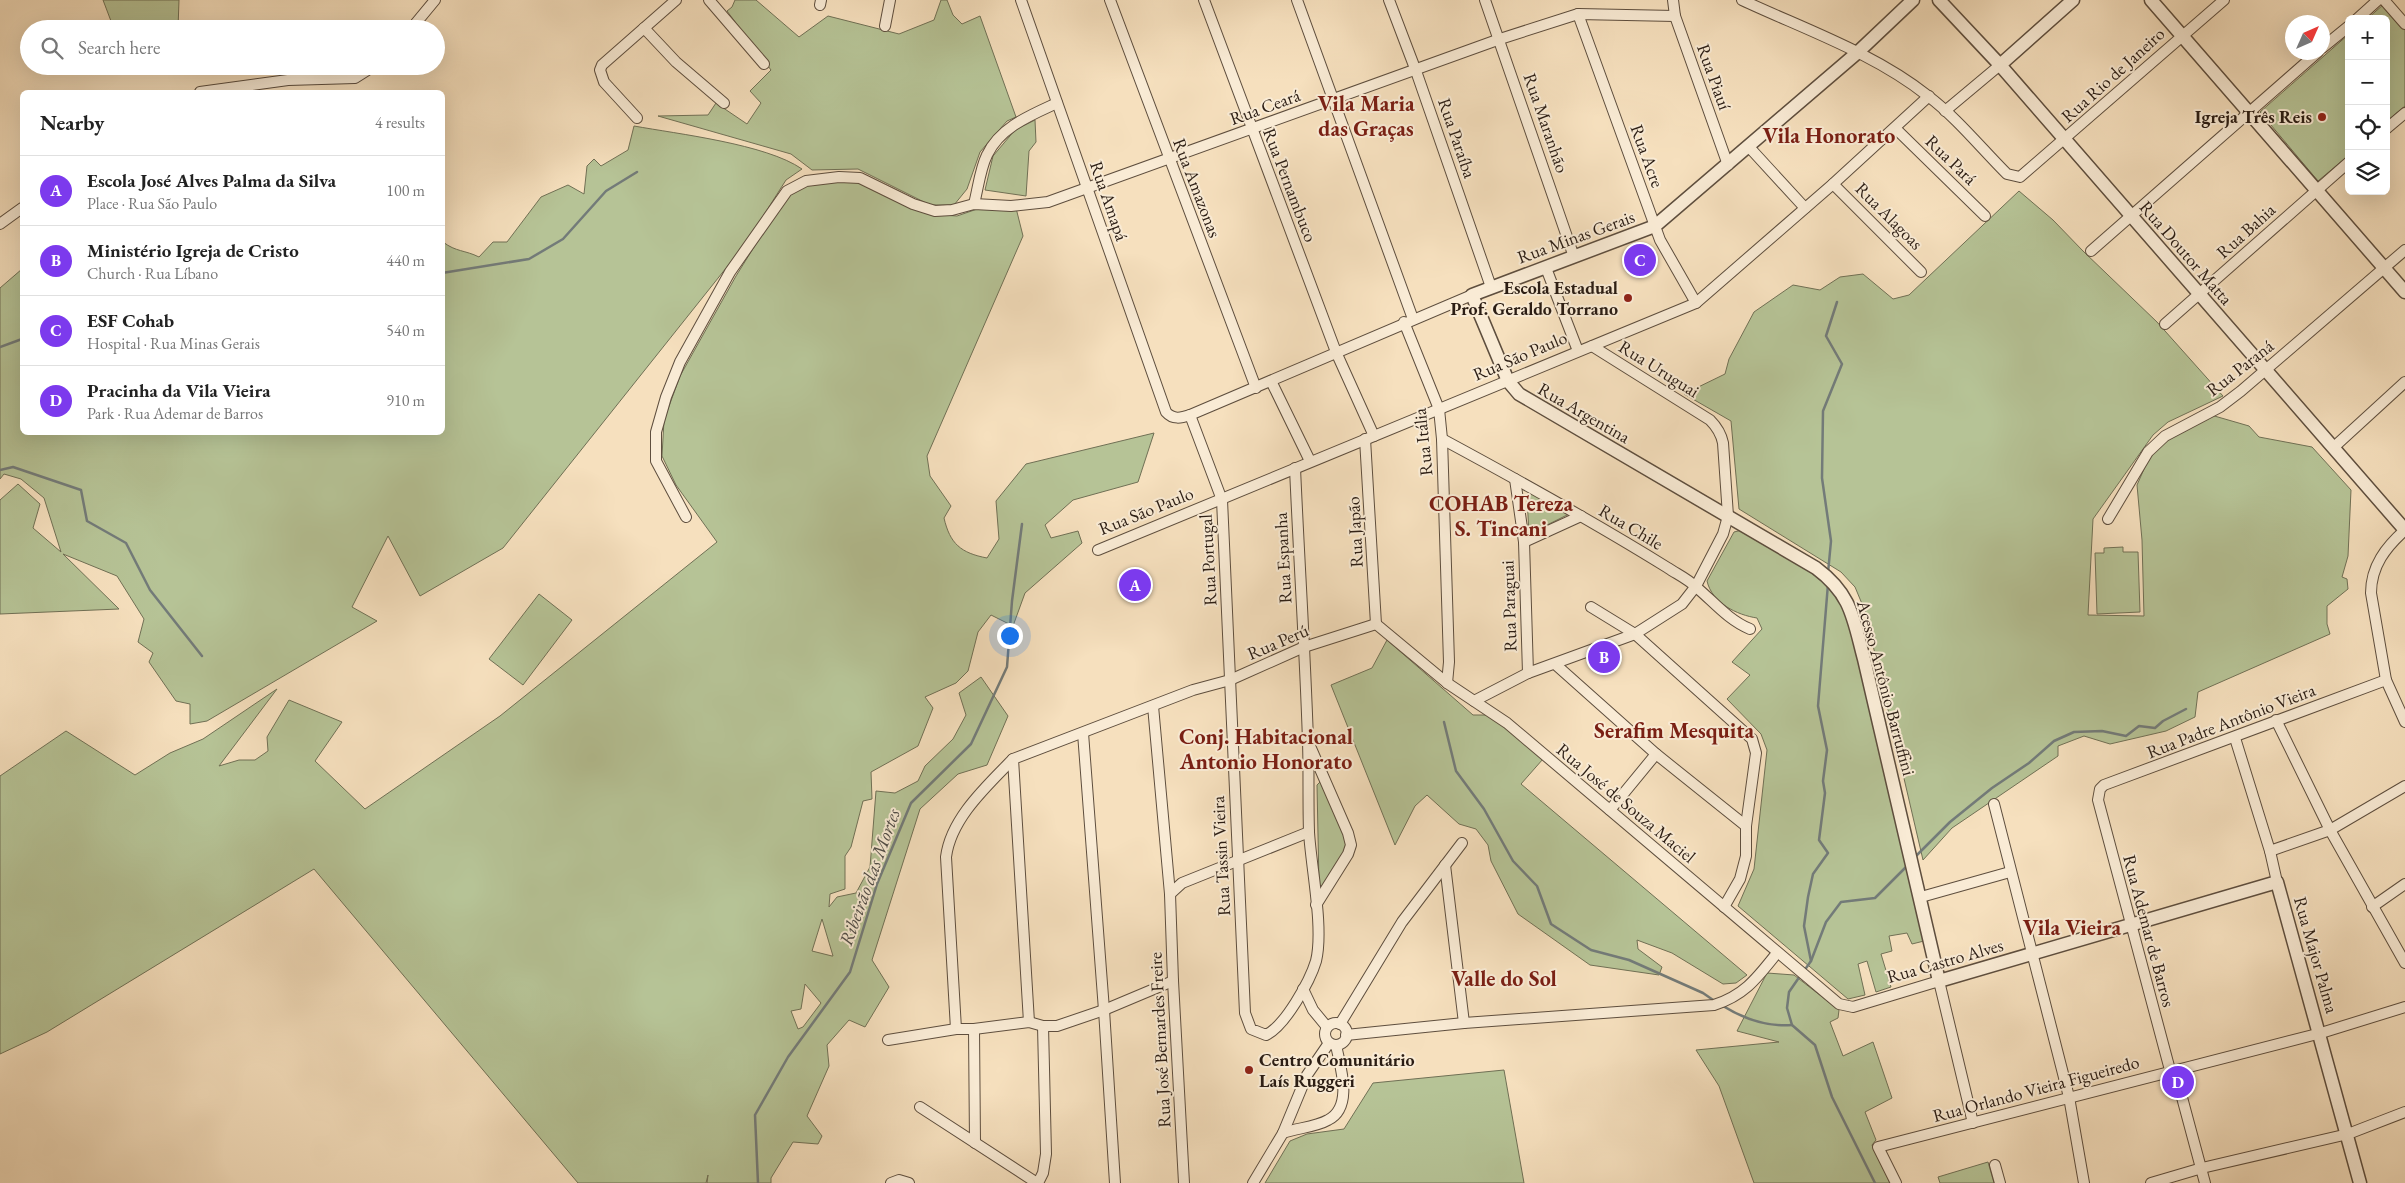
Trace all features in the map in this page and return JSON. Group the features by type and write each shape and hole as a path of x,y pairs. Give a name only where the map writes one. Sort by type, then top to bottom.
{"street":[{"path":"418,20 435,0"},
{"path":"637,118 604,82 600,70 602,65 676,0"},
{"path":"709,0 764,64"},
{"path":"885,26 890,0"},
{"name":"Rua Amapá","path":"1021,0 1166,412"},
{"name":"Rua Amazonas","path":"1110,0 1256,388"},
{"name":"Rua Pernambuco","path":"1204,0 1336,352"},
{"name":"Rua Itália","path":"1297,0 1335,98 1439,408 1442,438 1449,662 1447,683"},
{"name":"Rua Paraíba","path":"1389,0 1416,70 1491,287"},
{"name":"Rua Maranhão","path":"1485,0 1574,257"},
{"name":"Rua Piauí","path":"1673,0 1675,16 1728,165"},
{"path":"1742,0 1857,53 1900,76 1929,96 1945,111 2073,0"},
{"name":"Rua Minas Gerais","path":"1166,412 1179,418 1190,415 1409,320 1491,287 1656,226 1857,53 1913,0"},
{"name":"Rua Doutor Matta","path":"1939,0 2000,65 2064,141 2405,530"},
{"path":"2151,0 2405,292"},
{"name":"Rua Rio de Janeiro","path":"1945,111 2007,174 2014,177 2026,174 2224,0"},
{"path":"2361,15 2378,0"},
{"path":"2384,0 2405,24"},
{"name":"Rua Ceará","path":"686,517 656,461 656,432 666,397 680,362 730,272 787,191 806,181 839,177 860,178 913,204 935,211 952,210 974,204 1011,206 1048,202 1169,160 1500,39 1578,14 1675,16"},
{"name":"Rua Acre","path":"1578,14 1660,240 1696,303"},
{"path":"644,28 676,62 724,103"},
{"path":"2330,41 2345,29"},
{"path":"2091,251 2309,60"},
{"path":"215,90 288,80 355,78 360,75"},
{"name":"Rua São Paulo","path":"1098,550 1696,303 1833,184 1929,96"},
{"path":"974,204 987,155 1001,135 1021,120 1057,103"},
{"path":"2390,126 2405,113"},
{"name":"Rua Pará","path":"1895,128 1985,216"},
{"path":"1748,147 1805,208"},
{"name":"Rua Bahia","path":"2165,324 2345,165"},
{"name":"Rua Alagoas","path":"1833,184 1921,272"},
{"path":"0,224 20,209"},
{"name":"Rua Paraná","path":"2108,519 2137,468 2154,446 2172,432 2220,407 2266,370 2405,250"},
{"path":"1546,268 1578,351"},
{"name":"Rua Argentina","path":"1472,295 1508,381 1518,394 1728,516"},
{"name":"Rua Uruguai","path":"1592,346 1710,420 1721,433 1728,516"},
{"name":"Rua Japão","path":"1336,352 1370,437 1376,624"},
{"path":"1271,381 1310,462"},
{"path":"2334,447 2405,382"},
{"name":"Rua Portugal","path":"1190,415 1222,500 1230,680"},
{"name":"Rua Chile","path":"1442,438 1581,516 1696,586 1708,600 1740,624 1750,628"},
{"name":"Rua Espanha","path":"1252,1029 1266,1035 1273,1032 1303,989 1316,959 1316,904 1310,832 1308,742 1295,468"},
{"name":"Rua Paraguai","path":"1515,479 1524,542 1528,673"},
{"path":"1524,542 1581,516"},
{"path":"1474,701 1528,673 1635,634 1682,604 1696,586 1723,534 1728,516"},
{"name":"Acesso Antônio Barruffini","path":"1728,516 1816,568 1832,580 1842,591 1849,606 1864,659 1921,897 1939,981"},
{"path":"2405,530 2391,542 2374,568 2370,593 2386,680 2405,722"},
{"path":"1591,607 1635,634 1752,739 1756,753 1746,826 1746,856 1742,871 1724,906"},
{"name":"Rua Perú","path":"1012,759 1192,690 1230,680 1304,647 1376,624"},
{"name":"Rua José de Souza Maciel","path":"1376,624 1447,683 1507,723 1839,1004 1853,1006"},
{"path":"1555,664 1656,754 1746,826"},
{"name":"Rua Tassin Vieira","path":"1230,680 1245,1013 1252,1029"},
{"name":"Rua Padre Antônio Vieira","path":"2098,800 2100,789 2104,785 2235,738 2276,720 2386,680"},
{"name":"Rua José Bernardes Freire","path":"1152,706 1170,894 1184,1183"},
{"path":"2276,720 2330,830 2405,963"},
{"path":"1083,733 1115,1183"},
{"name":"Rua Major Palma","path":"2235,738 2270,851 2360,1183"},
{"path":"1308,742 1345,825 1351,845 1336,876 1316,904"},
{"path":"1610,810 1656,754"},
{"path":"1012,759 1029,1022"},
{"path":"956,1029 946,857 948,841 981,792 1012,759"},
{"path":"2270,851 2330,830 2405,786"},
{"name":"Rua Ademar de Barros","path":"2098,800 2170,1070"},
{"path":"1994,804 2031,955 2069,1097 2084,1183"},
{"path":"1170,894 1182,883 1310,832"},
{"path":"1340,1024 1402,922 1462,842"},
{"path":"1445,865 1464,1023"},
{"path":"1921,897 2010,872"},
{"name":"Rua Castro Alves","path":"1853,1006 2277,882"},
{"path":"2372,907 2405,884"},
{"path":"1346,1034 1464,1023 1714,1005 1731,1000 1745,991 1777,953"},
{"path":"888,1040 956,1029 974,1029 1029,1022 1043,1026 1057,1026 1104,1010 1173,981"},
{"path":"1939,981 1973,1123"},
{"path":"1303,989 1316,1014 1328,1027"},
{"name":"Rua Orlando Vieira Figueiredo","path":"1896,1183 1878,1147 2170,1070 2320,1033 2405,1007"},
{"path":"1283,1133 1329,1120 1337,1112 1344,1086 1333,1044 1325,1034 1328,1027 1335,1023 1340,1024"},
{"path":"1340,1024 1346,1034"},
{"path":"920,1107 1038,1183 1043,1173 1046,1154 1043,1026"},
{"path":"974,1029 975,1143"},
{"path":"1253,1183 1283,1133 1307,1075 1333,1044 1343,1042 1346,1034"},
{"path":"2180,1090 2206,1183"},
{"path":"2151,1183 2202,1168 2348,1134 2405,1112"},
{"path":"1994,1165 2000,1183"}],"green space":[{"path":"103,0 179,0 178,20 111,20"},
{"path":"735,0 756,0 799,37 828,16 899,34 934,20 941,0 947,0 953,15 962,24 980,16 1016,117 1007,121 980,152 967,189 954,205 930,205 858,169 812,170 791,154 658,116 708,115 716,103 747,124 761,103 750,91 771,70 727,11 732,7"},
{"path":"2384,4 2405,29 2405,106 2390,119 2390,15 2372,15"},
{"path":"2345,38 2345,158 2318,181 2260,112 2319,60 2330,60 2330,51"},
{"path":"1035,120 1036,142 1029,151 1026,196 985,190 993,156 1015,130"},
{"path":"634,126 745,147 786,160 802,169 786,180 746,243 503,548 420,596 388,536 352,607 377,621 207,721 190,724 190,704 176,701 149,662 153,653 138,642 144,619 117,576 63,554 119,609 0,614 0,500 18,484 40,504 33,528 61,552 44,498 21,479 4,474 0,479 0,288 20,271 20,435 445,435 445,243 452,248 479,257 493,242 507,242 541,197 568,185 584,194 587,166 594,159 601,166 628,150"},
{"path":"856,178 928,214 957,216 983,207 1016,208 1023,236 927,456 930,476 951,506 944,518 953,541 958,546 970,553 987,558 999,539 996,501 1026,464 1154,433 1138,482 1073,500 1045,525 1051,538 1078,531 1082,543 1025,593 1013,626 991,615 978,632 968,671 956,683 925,697 933,708 918,746 871,772 872,799 863,801 851,847 845,856 845,889 830,894 829,907 837,897 856,893 870,867 876,791 895,793 918,781 925,766 953,739 966,715 959,693 981,677 1008,716 987,765 958,774 920,809 872,960 889,987 865,1027 849,1020 827,1045 829,1066 807,1116 822,1136 818,1144 793,1142 771,1178 771,1183 707,1183 708,1175 706,1183 578,1183 314,869 47,1032 0,1054 0,776 66,731 135,775 170,753 203,739 277,689 219,766 239,760 255,760 268,751 267,737 289,700 342,722 315,761 365,809 500,716 717,542 676,485 662,456 664,420 680,376 736,276 782,202 793,192 808,185","holes":["822,919 833,956 812,951","805,984 821,1003 803,1027 798,1029 791,1011 801,1009"]},
{"path":"2019,191 2053,220 2157,322 2223,396 2168,422 2153,435 2093,519 2088,615 2144,616 2142,540 2137,485 2148,460 2162,443 2211,415 2249,426 2259,437 2312,447 2351,490 2348,556 2342,577 2347,579 2348,589 2327,606 2327,624 2330,634 2198,692 2195,717 2166,731 2110,744 2084,736 2058,746 2058,756 1952,828 1923,860 1865,611 1855,587 1841,572 1739,509 1731,421 1684,394 1725,374 1729,359 1754,312 1793,285 1820,290 1840,277 1863,274 1893,299 1909,295"},
{"path":"1530,493 1534,493 1571,513 1529,534 1527,497"},
{"path":"1742,530 1801,565 1814,575 1827,586 1848,612 1924,941 1912,944 1907,933 1889,936 1892,951 1881,954 1891,987 1876,992 1867,961 1858,964 1865,995 1848,999 1738,906 1754,869 1767,750 1761,734 1727,699 1750,675 1732,662 1762,629 1757,618 1734,611 1720,602 1714,596 1707,581 1734,532"},
{"path":"2123,547 2123,552 2138,552 2140,612 2097,614 2095,553 2104,553 2104,548"},
{"path":"539,594 572,620 523,685 489,659"},
{"path":"1387,640 1473,715 1490,715 1543,759 1521,784 1747,975 1736,983 1723,984 1672,953 1637,940 1638,949 1662,967 1659,975 1590,965 1518,914 1491,861 1488,845 1476,829 1459,824 1427,795 1415,806 1395,845 1331,685 1372,668"},
{"path":"1321,781 1347,840 1347,848 1322,887 1319,884 1317,785"},
{"path":"1767,973 1794,975 1839,1010 1838,1018 1830,1022 1843,1056 1873,1042 1892,1098 1865,1112 1876,1140 1872,1145 1890,1183 1754,1183 1719,1086 1696,1050 1779,1042 1737,1031"},
{"path":"1504,1070 1524,1183 1265,1183 1290,1141 1307,1134 1344,1129 1373,1083"},
{"path":"1988,1162 1994,1183 1940,1183 1938,1177"}],"waterway":[{"path":"445,273 529,259 563,239 606,191 637,172"},
{"path":"1828,573 1831,541 1822,478 1823,411 1842,364 1826,336 1837,302"},
{"path":"0,347 20,340"},
{"path":"0,470 13,467 81,490 87,521 126,543 150,590 202,656"},
{"name":"Ribeirão das Mortes","path":"758,1183 755,1115 788,1057 850,972 877,884 911,803 971,744 1007,667 1012,601 1022,524"},
{"path":"1804,971 1811,961 1804,926 1808,897 1813,874 1828,853 1819,840 1825,793 1823,781 1827,750 1818,706 1828,584"},
{"path":"1914,858 1950,822 1992,788 2029,763 2054,741 2074,732 2102,731 2126,736 2139,726 2155,728 2163,721 2186,709"},
{"path":"1444,722 1456,771 1484,809 1513,861 1537,886 1551,924 1591,950 1629,960 1703,993 1716,1002"},
{"path":"1811,961 1826,922 1841,902 1875,898 1907,866"},
{"path":"1800,976 1789,992 1787,1008 1792,1025 1815,1045 1832,1097 1875,1183"},
{"path":"1723,1006 1739,1015 1756,1021 1774,1025 1792,1025"}],"place":[{"name":"Igreja Três Reis","path":"2322,117"},
{"name":"ESF Cohab","path":"1640,260"},
{"name":"Escola Estadual Prof. Geraldo Torrano","path":"1628,298"},
{"name":"Escola José Alves Palma da Silva","path":"1135,585"},
{"name":"Ministério Igreja de Cristo","path":"1604,657"},
{"name":"Centro Comunitário Laís Ruggeri","path":"1249,1070"},
{"name":"Pracinha da Vila Vieira","path":"2178,1082"}],"district":[{"name":"Vila Maria das Graças","path":"1366,116"},
{"name":"Vila Honorato","path":"1829,135"},
{"name":"COHAB Tereza S. Tincani","path":"1501,516"},
{"name":"Serafim Mesquita","path":"1674,730"},
{"name":"Conj. Habitacional Antonio Honorato","path":"1266,748"},
{"name":"Vila Vieira","path":"2072,927"},
{"name":"Valle do Sol","path":"1504,978"}]}
